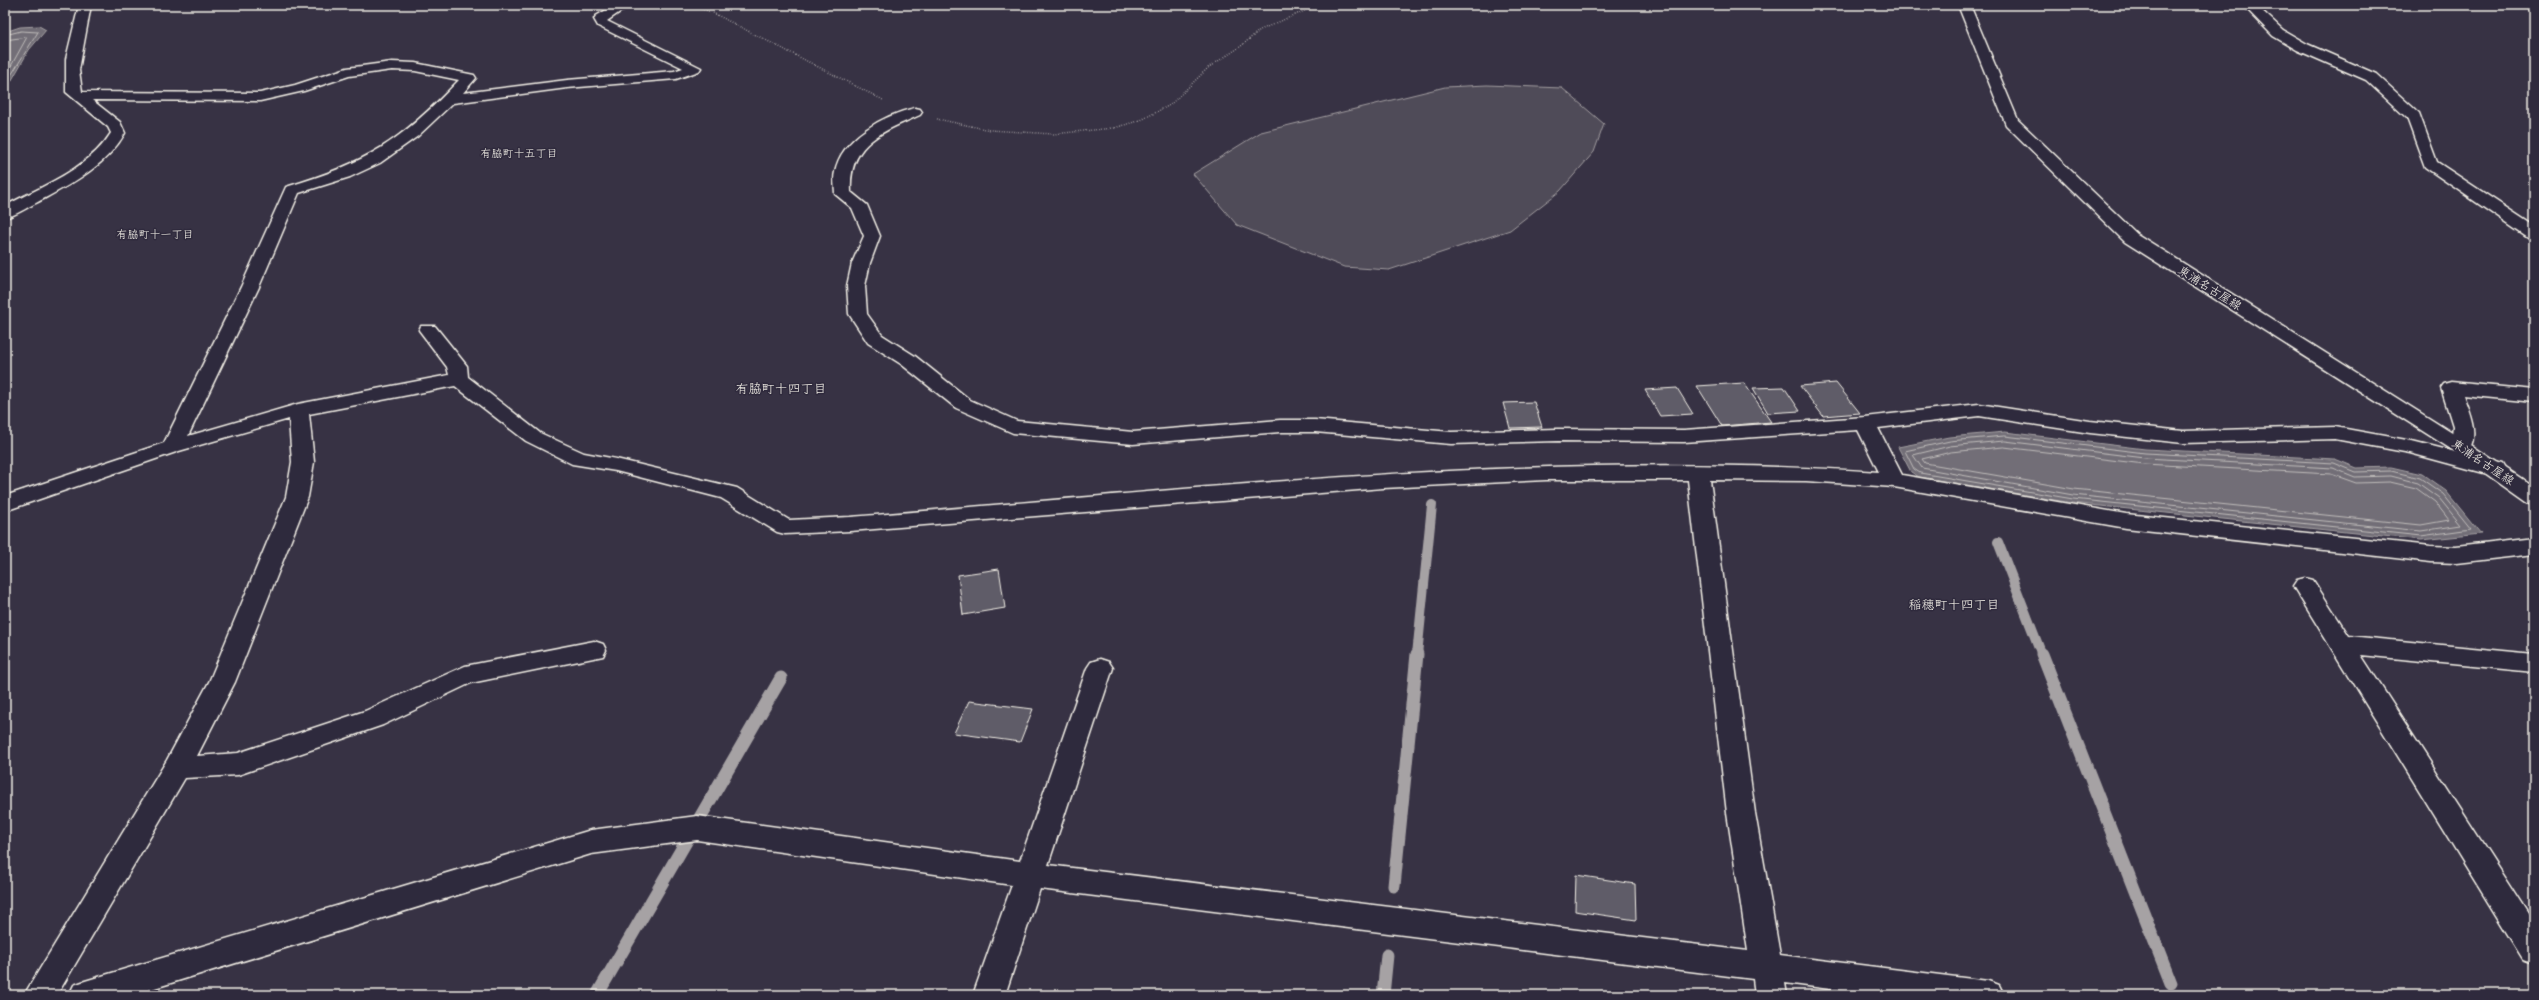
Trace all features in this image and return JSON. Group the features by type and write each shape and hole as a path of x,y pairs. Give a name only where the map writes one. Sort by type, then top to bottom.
{"street":[{"path":"5,213 78,170 115,141 118,133 115,125 73,92 72,77 75,49 85,5"},
{"path":"450,99 567,84 676,75 694,68 602,23 600,19 624,5"},
{"name":"東浦名古屋線","path":"1964,5 2011,122 2131,238 2495,469 2534,497"},
{"path":"2249,5 2284,36 2302,47 2371,77 2414,116 2430,164 2534,234"},
{"path":"77,96 260,97 299,88 347,72 404,66 469,78 450,99 404,139 375,160 331,178 292,190 250,287 172,448"},
{"path":"915,112 869,134 853,150 842,170 843,194 859,205 872,236 861,263 856,286 858,314 875,339 908,360 963,404 1013,427 1133,438 1280,426 1315,426 1451,438 1558,434 1684,436 1865,423 1979,410 2090,427 2183,437 2335,433 2412,447 2495,469"},
{"path":"428,330 457,366 459,379 532,437 579,459 616,465 729,493 785,527 858,524 1383,481 1546,473 1806,474 1894,480 2091,517 2423,553 2456,555 2534,546"},
{"path":"5,504 172,448 298,410 459,379"},
{"path":"2460,447 2463,426 2451,388 2534,396"},
{"path":"40,995 177,768 222,682 297,497 303,462 298,410"},
{"path":"1865,423 1894,480"},
{"path":"1698,474 1741,813 1769,980"},
{"path":"2305,586 2534,949"},
{"path":"2342,644 2534,663"},
{"path":"177,768 238,764 374,718 465,675 594,650"},
{"path":"989,995 1100,668"},
{"path":"85,995 591,842 696,828 1769,980 1988,995"}],"path":[{"path":"692,5 712,13 883,101 963,126 1018,134 1102,130 1131,125 1165,108 1209,67 1239,48 1259,30 1276,21 1318,5"}],"shaded area":[{"path":"1487,85 1562,88 1604,124 1594,152 1560,191 1510,230 1389,270 1344,267 1237,225 1193,174 1261,132 1445,87"}],"water":[{"path":"39,26 46,30 29,50 5,92 5,32 20,27"},
{"path":"2005,432 2145,449 2335,459 2357,468 2391,467 2422,474 2446,491 2481,534 2421,540 2072,503 1919,477 1911,472 1898,447 1949,437"}],"building":[{"path":"1744,383 1771,422 1722,426 1697,386"},
{"path":"1836,383 1860,413 1823,416 1800,386"},
{"path":"1784,387 1800,411 1768,413 1753,388"},
{"path":"1677,388 1693,414 1660,416 1645,390"},
{"path":"1534,402 1542,427 1510,428 1503,403"},
{"path":"999,569 1005,608 963,615 958,575"},
{"path":"969,701 1033,709 1020,742 954,733"},
{"path":"1576,875 1635,884 1636,920 1575,911"}],"waterway":[{"path":"1417,655 1432,505"},
{"path":"1998,542 2042,655"},
{"path":"1394,886 1417,654"},
{"path":"2042,654 2171,983"},
{"path":"597,995 781,678"},
{"path":"1383,995 1387,955"}],"district":[{"name":"有脇町十五丁目","path":"519,153"},
{"name":"有脇町十一丁目","path":"155,234"},
{"name":"有脇町十四丁目","path":"781,388"},
{"name":"稲穂町十四丁目","path":"1954,604"}]}
